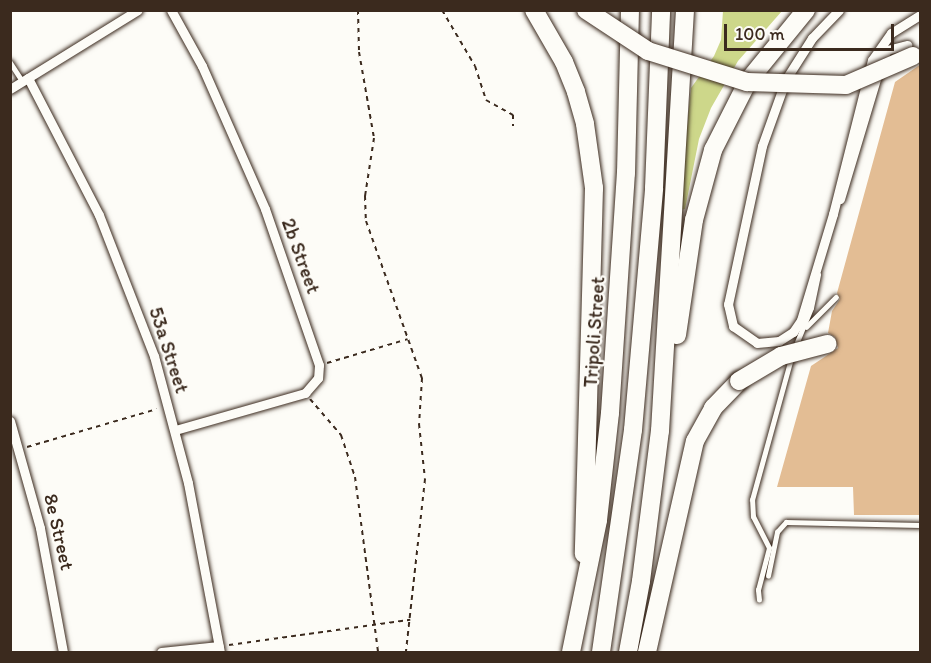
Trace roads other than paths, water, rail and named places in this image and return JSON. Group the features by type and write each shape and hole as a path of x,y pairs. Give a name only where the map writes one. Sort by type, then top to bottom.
{"highway":[{"path":"534,10 564,62 576,93 589,145 594,188 591,392 583,520 585,573"},
{"path":"586,10 648,51 718,75 776,85 836,86 865,79 911,53"},
{"name":"Tripoli Street","path":"571,652 585,573 598,520 610,413 626,173 630,10"},
{"path":"601,652 633,430 654,188 661,10"},
{"path":"660,431 685,10"},
{"path":"628,652 641,581 660,431 694,220 713,150 753,74 806,10"},
{"path":"647,652 695,441 713,408 739,381 781,356 827,344"}],"street":[{"path":"10,89 138,10"},
{"name":"2b Street","path":"171,10 202,66 266,209 319,365 318,378 305,393 175,430"},
{"path":"839,10 798,58 768,123 729,297 730,319 738,332 750,340 764,344 793,332 819,264 872,60 891,33 921,15"},
{"path":"833,214 844,190 884,54 892,47 911,53"},
{"name":"53a Street","path":"26,80 99,215 128,285 169,406 200,537 220,649"},
{"name":"8e Street","path":"10,421 20,449 40,528 63,652"},
{"path":"161,652 220,649"}],"lane":[{"path":"10,62 26,80"},
{"path":"759,600 758,590 769,548 753,517 752,500 792,354 814,297 819,264"},
{"path":"803,329 836,297"},
{"path":"768,576 777,532 786,522 921,525"}]}
